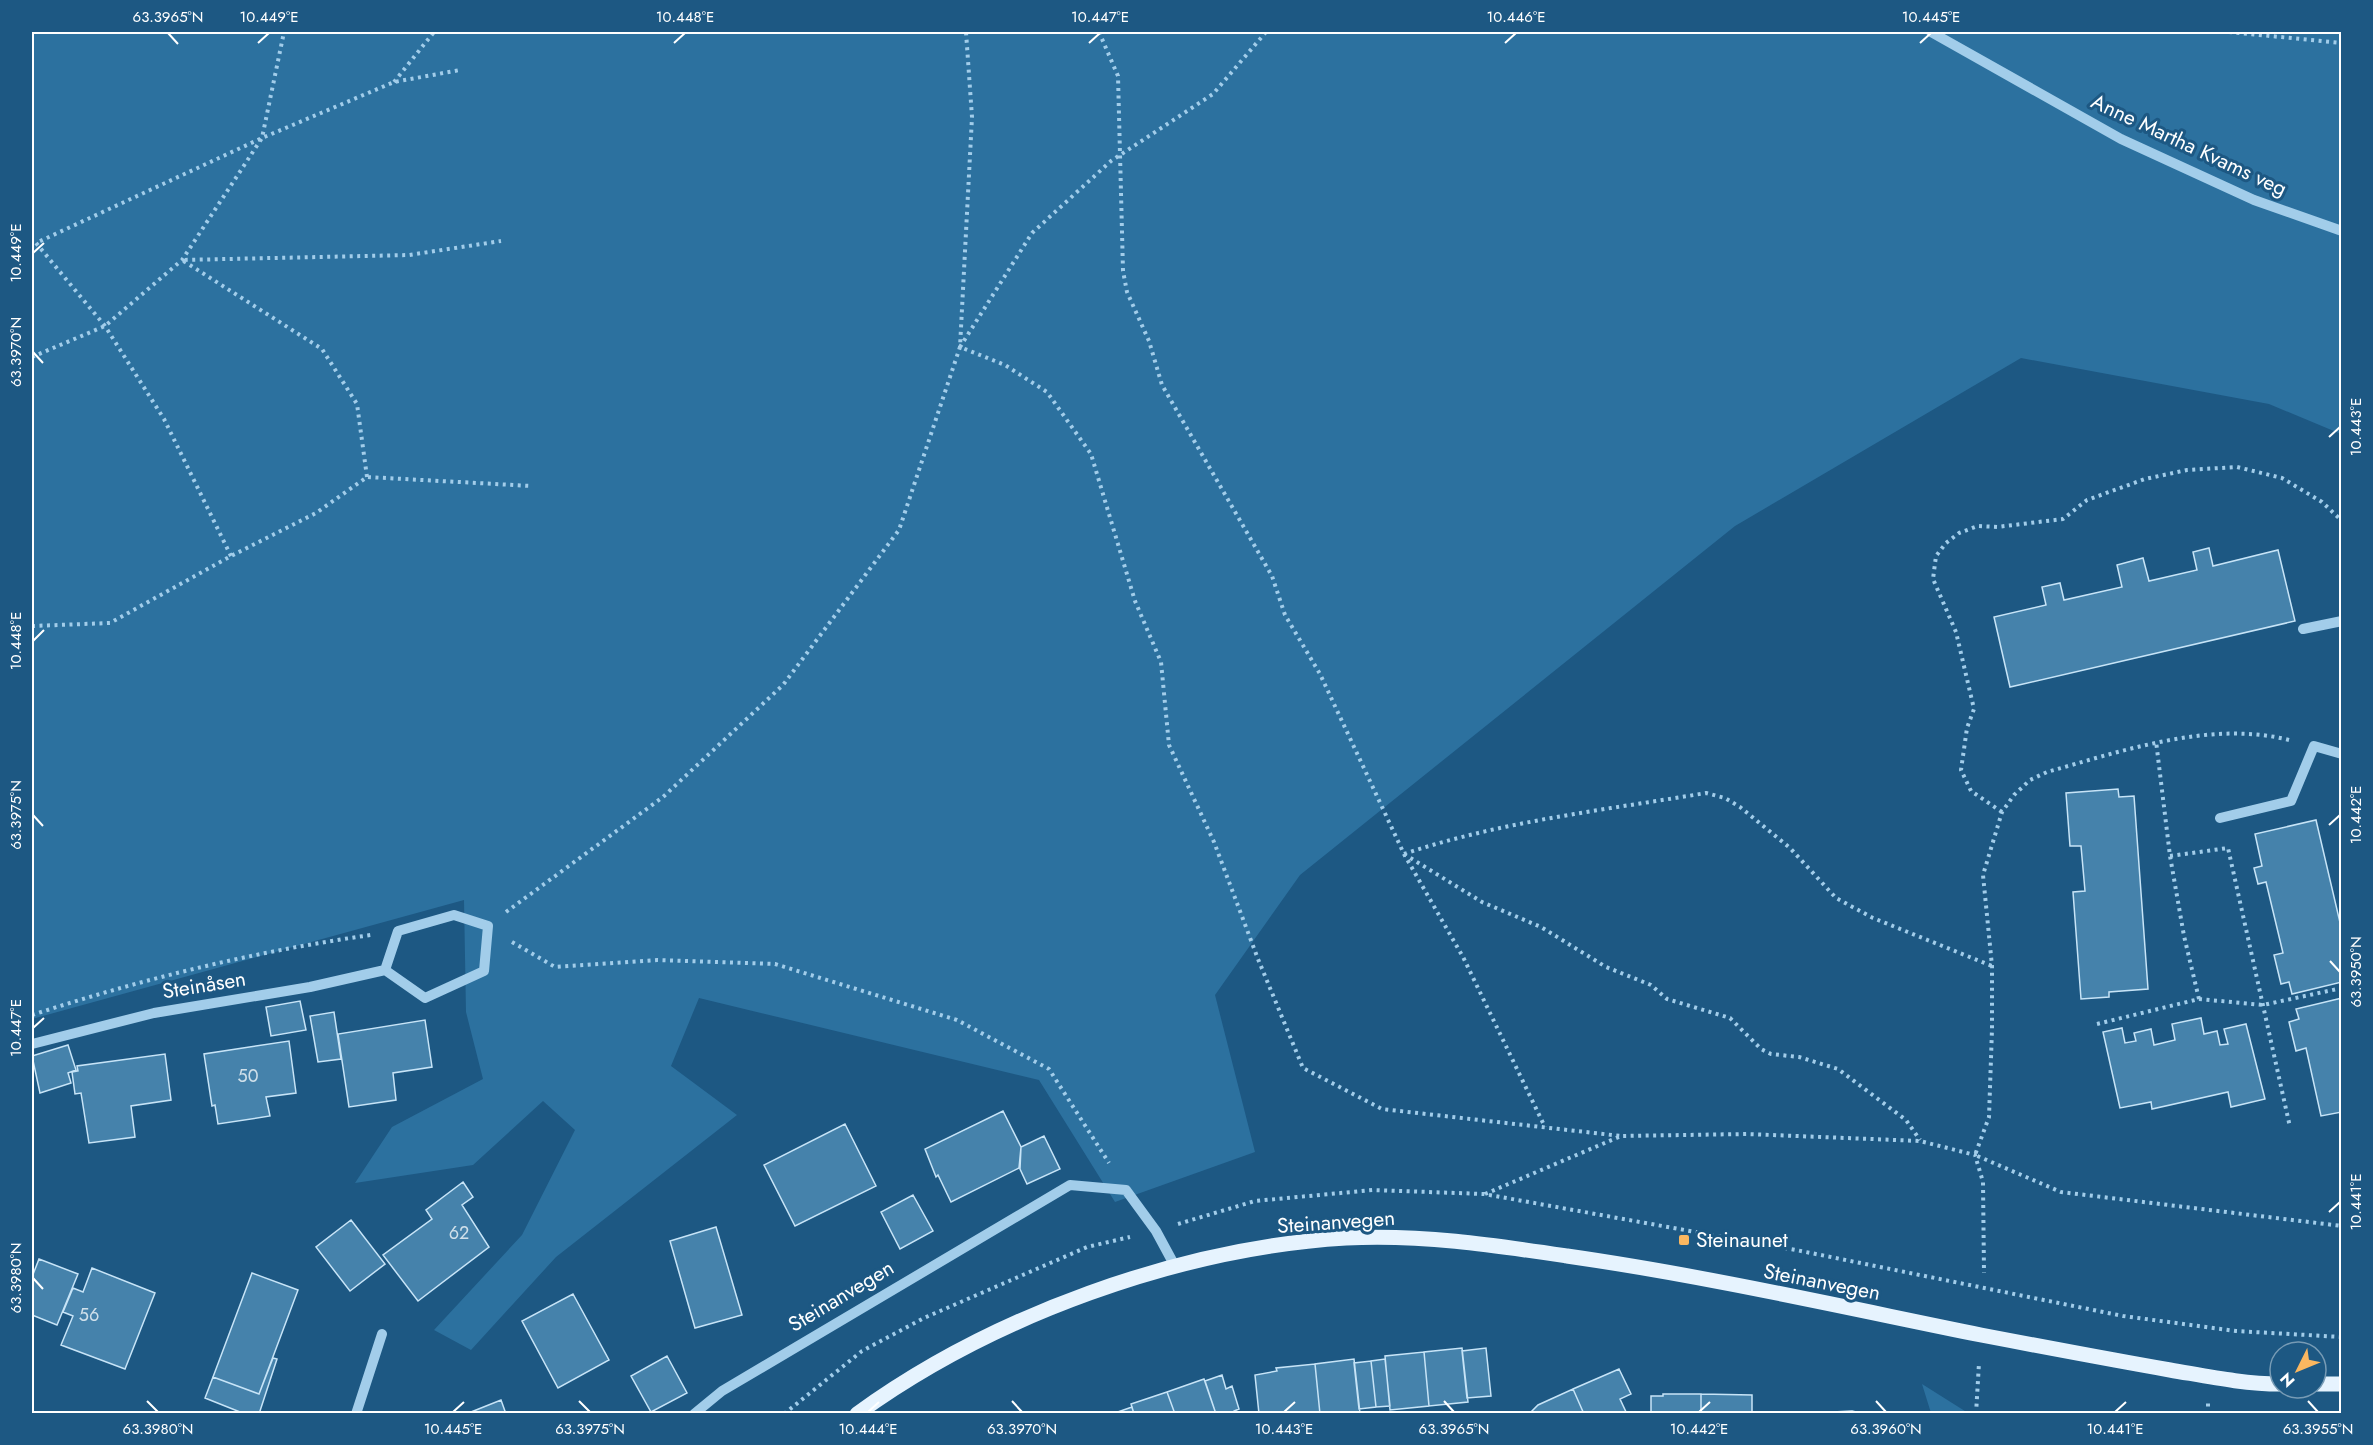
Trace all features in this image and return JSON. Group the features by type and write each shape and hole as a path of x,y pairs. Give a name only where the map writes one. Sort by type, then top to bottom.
{"main road":[{"name":"Steinanvegen","path":"857,1413 909,1378 1029,1318 1105,1288 1217,1256 1346,1238 1465,1241 1630,1265 2099,1358 2210,1377 2268,1383"}],"street":[{"name":"Anne Martha Kvams veg","path":"1931,32 2121,139 2254,200 2342,231"},
{"path":"2303,629 2342,621"},
{"path":"2220,818 2291,801 2314,746 2342,754"},
{"path":"454,915 488,926 484,971 425,998 385,970 398,932 454,915"},
{"name":"Steinåsen","path":"32,1044 154,1013 310,987 385,970"},
{"name":"Steinanvegen","path":"694,1413 722,1391 1070,1185 1126,1190"},
{"path":"1126,1190 1156,1230 1176,1268"},
{"path":"356,1413 382,1334"}],"path":[{"path":"32,357 105,326 182,260 262,138 284,32"},
{"path":"393,82 434,32"},
{"path":"960,347 972,117 966,32"},
{"path":"1099,32 1119,76 1125,281 1162,385 1272,576 1285,615 1320,674 1404,854 1463,957 1545,1127"},
{"path":"1126,1190 1048,1069 957,1020 775,964 657,960 555,968 488,926 663,797 783,685 899,530 960,347 1032,233 1122,154 1213,94 1266,32"},
{"path":"2229,32 2342,43"},
{"path":"36,243 262,138 393,82 460,70"},
{"path":"32,239 105,326 164,419 231,556"},
{"path":"182,260 409,255 501,241"},
{"path":"182,260 322,349 357,404 367,477"},
{"path":"960,347 1005,365 1047,392 1091,454 1135,601 1161,662 1169,745 1214,842 1258,959 1303,1068 1382,1109 1621,1136 1747,1134 1920,1141 1975,1155 2061,1192 2342,1226"},
{"path":"2002,812 1971,791 1961,770 1967,728 1974,709 1956,632 1933,579 1936,556 1946,543 1959,533 1978,526 1997,527 2063,519 2087,500 2145,479 2187,470 2237,467 2282,478 2322,502 2342,520"},
{"path":"32,626 110,623 231,556 316,513 367,477 532,486"},
{"path":"1984,1273 1983,1182 1975,1155 1989,1117 1992,966 1983,875 1991,842 2002,812 2014,795 2030,780 2047,772 2156,741 2234,735 2279,737 2314,746"},
{"path":"2156,741 2170,856 2184,936 2199,999"},
{"path":"1404,854 1449,839 1525,822 1706,793 1725,798 1740,807 1790,848 1836,898 1873,918 1992,966"},
{"path":"2170,856 2228,848 2290,1127"},
{"path":"1404,854 1482,902 1541,927 1605,967 1651,985 1667,999 1730,1018 1761,1049 1771,1054 1799,1057 1838,1069 1906,1120 1920,1141"},
{"path":"32,1016 114,988 312,943 398,932"},
{"path":"2097,1024 2199,999 2263,1005 2342,988"},
{"path":"1484,1194 1621,1136"},
{"path":"1976,1413 1979,1363"}],"shaded area":[{"path":"32,32 2341,32 2341,434 2269,404 2021,358 1735,526 1300,875 1215,995 1255,1152 1115,1202 1039,1080 699,998 671,1066 737,1115 556,1257 471,1350 434,1330 522,1235 575,1130 543,1101 473,1165 355,1183 392,1127 483,1079 466,1012 464,900 32,1019"},
{"path":"1922,1384 1968,1413 1931,1413"}],"building":[{"path":"2209,548 2213,566 2278,550 2295,621 2010,687 1994,617 2046,605 2042,587 2060,583 2064,600 2122,587 2117,565 2143,558 2149,581 2197,570 2193,552"},
{"path":"2118,789 2119,797 2134,796 2148,989 2109,992 2109,997 2081,999 2073,892 2085,891 2081,846 2070,846 2066,793"},
{"path":"2316,820 2342,931 2342,982 2292,994 2289,982 2281,984 2274,955 2283,953 2266,882 2258,884 2254,868 2262,866 2255,834"},
{"path":"2342,998 2342,1112 2321,1116 2306,1048 2296,1051 2289,1022 2299,1019 2296,1009"},
{"path":"300,1001 306,1030 271,1036 266,1007"},
{"path":"334,1012 341,1059 318,1062 310,1016"},
{"path":"2201,1018 2204,1034 2217,1031 2220,1045 2228,1044 2224,1029 2246,1024 2265,1099 2231,1107 2228,1092 2152,1109 2151,1102 2120,1108 2103,1032 2122,1028 2125,1043 2136,1041 2134,1033 2151,1029 2154,1045 2175,1040 2172,1024"},
{"path":"425,1020 432,1067 393,1073 396,1100 349,1107 338,1034"},
{"path":"289,1041 296,1093 266,1097 270,1116 218,1124 215,1105 212,1106 204,1054"},
{"path":"68,1045 76,1070 68,1073 71,1083 40,1093 32,1056"},
{"path":"165,1054 171,1100 131,1106 135,1137 89,1143 81,1093 75,1094 72,1072 78,1071 77,1066"},
{"path":"1003,1111 1021,1147 1019,1168 951,1202 938,1175 936,1177 925,1149"},
{"path":"845,1124 876,1186 795,1226 764,1165"},
{"path":"1044,1136 1060,1169 1027,1184 1020,1169 1021,1147"},
{"path":"463,1182 473,1197 462,1205 489,1247 418,1301 383,1255 432,1219 426,1210"},
{"path":"913,1195 933,1231 900,1249 881,1212"},
{"path":"351,1220 385,1264 350,1291 316,1247"},
{"path":"716,1227 742,1315 695,1328 670,1241"},
{"path":"39,1259 78,1274 57,1325 32,1315 32,1277"},
{"path":"92,1268 155,1293 125,1369 61,1345 73,1316 63,1312 73,1288 83,1292"},
{"path":"252,1273 298,1290 259,1394 213,1377"},
{"path":"573,1294 609,1360 558,1388 522,1321"},
{"path":"1462,1348 1468,1402 1429,1406 1424,1352"},
{"path":"1486,1348 1491,1396 1467,1398 1462,1351"},
{"path":"1424,1352 1429,1406 1390,1410 1385,1356"},
{"path":"667,1356 687,1393 651,1412 631,1376"},
{"path":"273,1358 277,1359 259,1414 245,1414 205,1398 213,1377 259,1394"},
{"path":"1354,1359 1360,1413 1320,1414 1315,1364"},
{"path":"1385,1359 1390,1406 1376,1407 1371,1361"},
{"path":"1371,1361 1376,1407 1359,1409 1354,1363"},
{"path":"1315,1364 1320,1414 1259,1414 1255,1375 1277,1371 1276,1368"},
{"path":"1619,1369 1631,1394 1620,1399 1627,1414 1584,1414 1573,1389"},
{"path":"1222,1375 1226,1389 1232,1386 1239,1409 1234,1411 1234,1414 1216,1414 1205,1381"},
{"path":"1204,1379 1216,1414 1175,1414 1167,1392"},
{"path":"1573,1389 1584,1414 1529,1414 1538,1405"},
{"path":"1167,1392 1175,1414 1134,1414 1131,1404"},
{"path":"1663,1394 1701,1394 1701,1414 1651,1414 1651,1396 1663,1396"},
{"path":"1701,1394 1752,1395 1752,1414 1701,1414"},
{"path":"501,1400 506,1414 466,1414"},
{"path":"1132,1407 1134,1414 1112,1414"},
{"path":"1852,1411 1864,1414 1814,1414 1814,1413"}],"place":[{"name":"Steinaunet","path":"1684,1240"}]}
